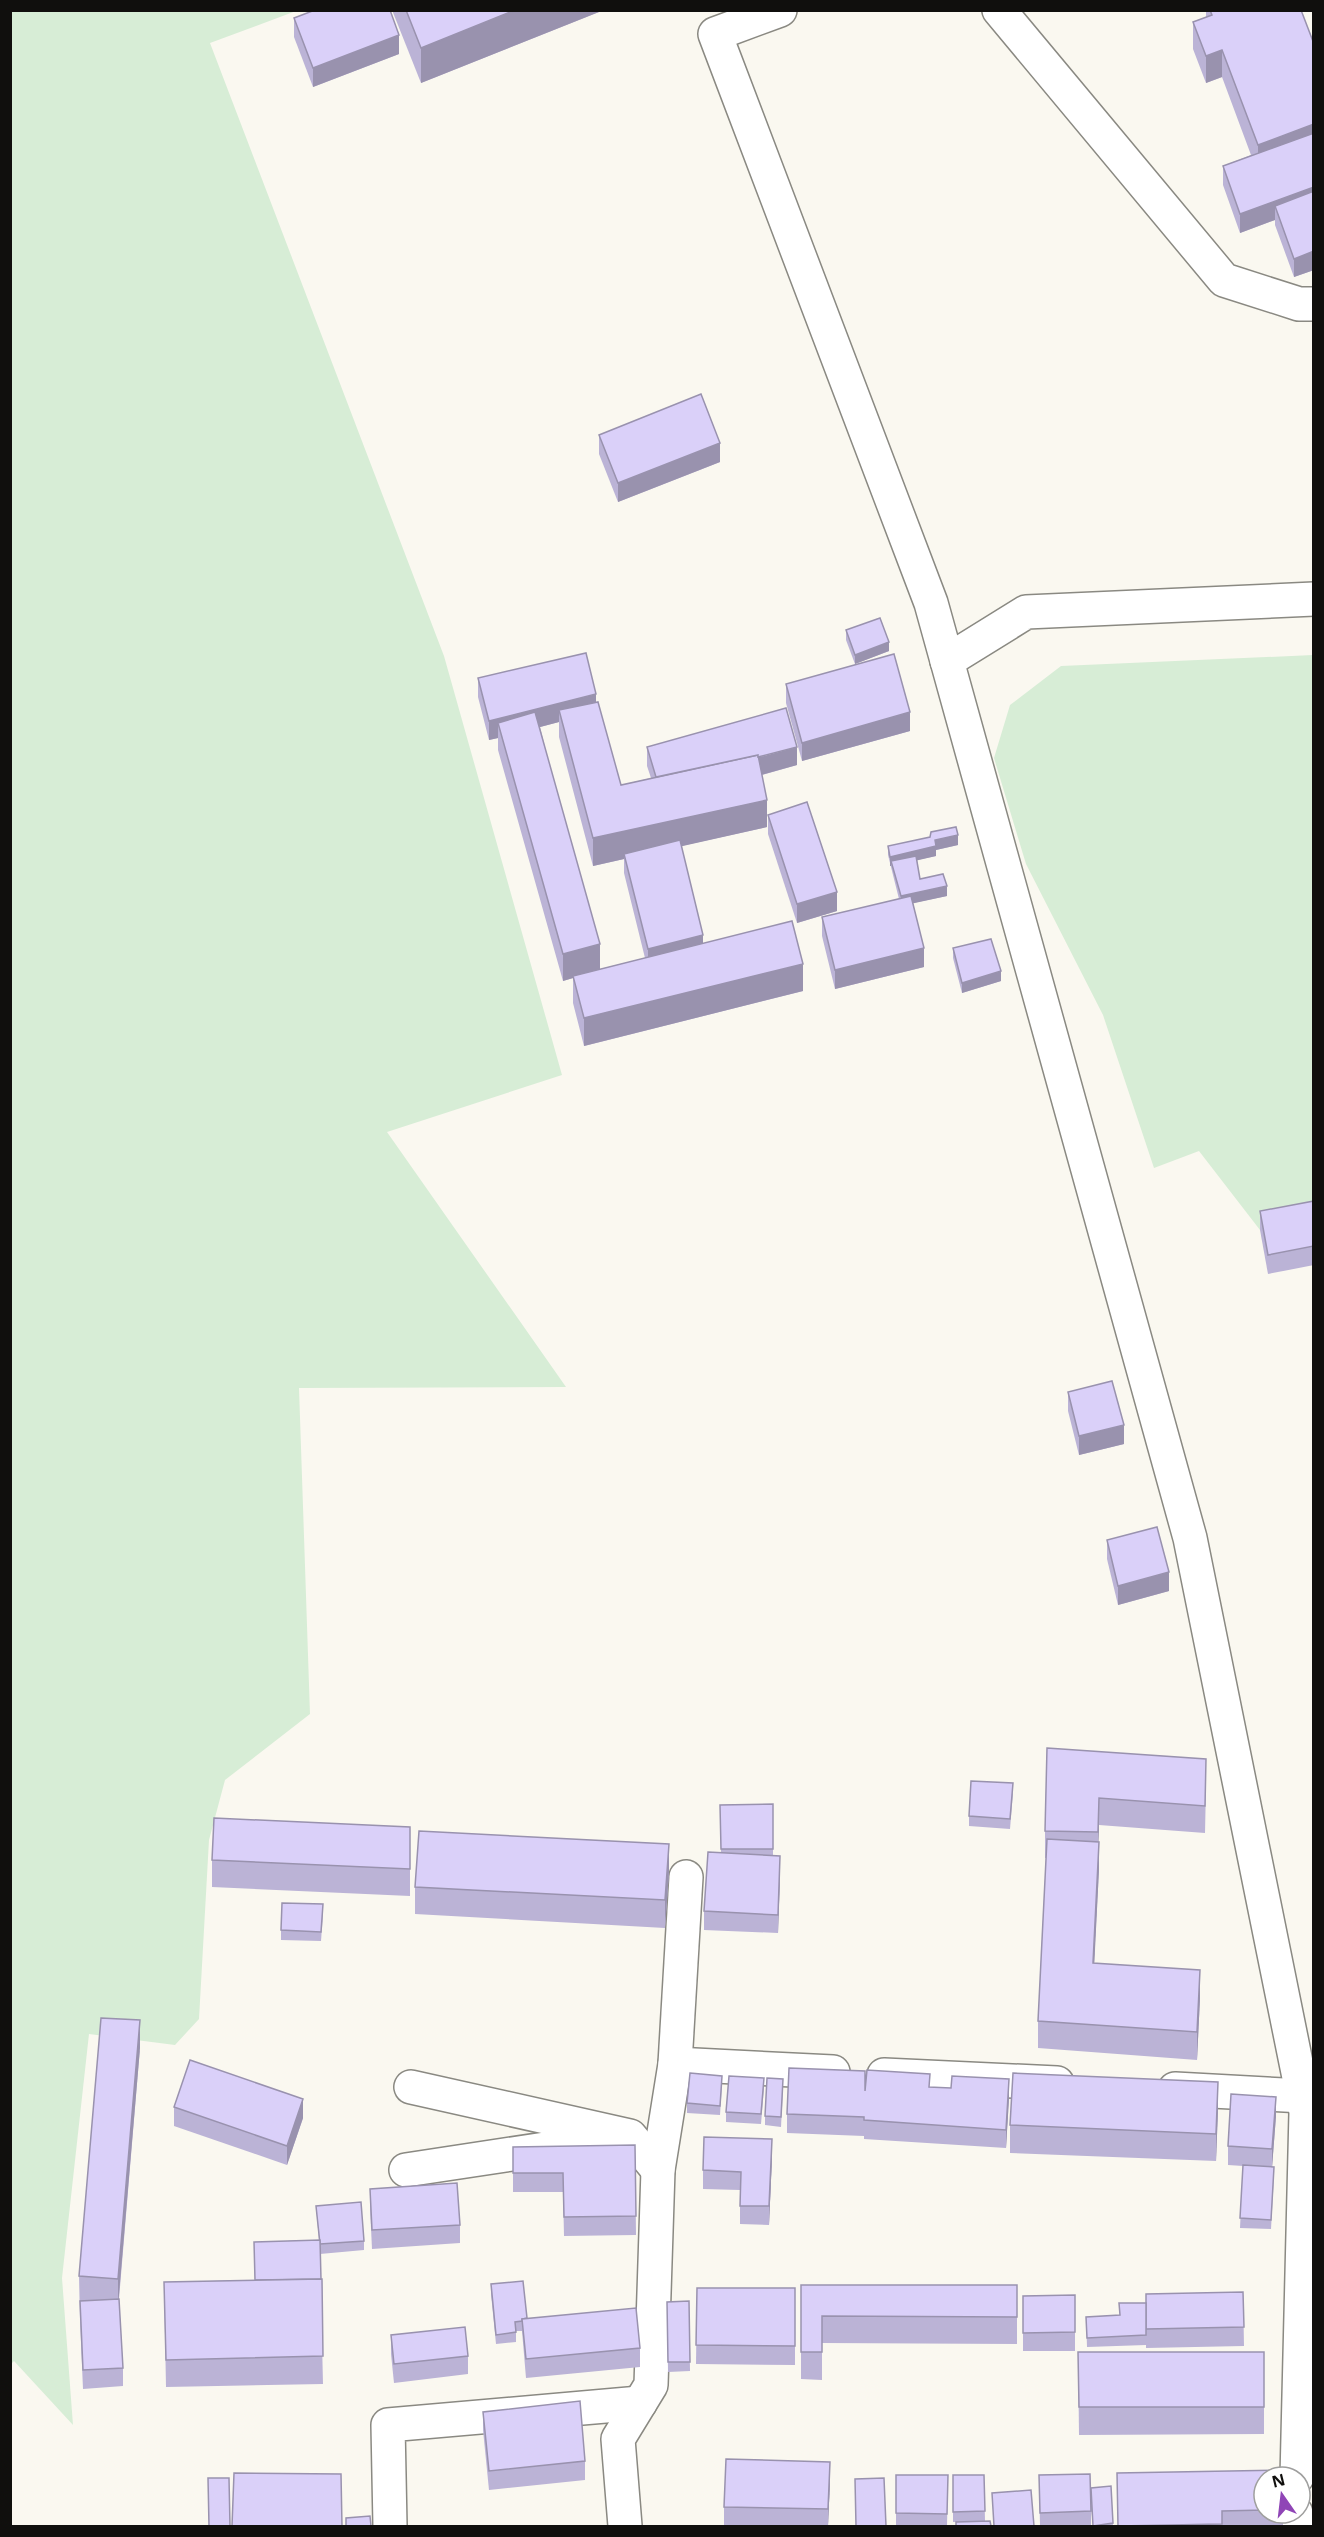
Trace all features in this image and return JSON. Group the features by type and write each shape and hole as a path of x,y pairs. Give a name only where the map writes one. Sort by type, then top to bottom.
{"street":[{"path":"780,10 715,34 931,603 1190,1538 1306,2112 1303,2465"},
{"path":"999,10 1224,280 1299,304 1314,304"},
{"path":"947,661 1026,612 1314,599"},
{"path":"625,2526 618,2439 651,2385 658,2170 675,2064 686,1877"},
{"path":"675,2064 1090,2085"},
{"path":"411,2087 630,2136 658,2170"},
{"path":"1149,2088 1303,2096"},
{"path":"406,2170 630,2136"},
{"path":"390,2526 388,2425 640,2403"}],"green space":[{"path":"11,11 296,11 210,43 444,656 562,1075 387,1132 566,1387 299,1388 310,1714 225,1780 209,1840 199,2019 175,2045 89,2034 62,2278 73,2425 14,2361 11,2364"},
{"path":"1313,655 1313,1220 1260,1230 1199,1151 1154,1168 1103,1015 1026,864 994,758 1010,705 1061,666"}],"building":[{"path":"315,10 390,10 399,35 313,68 294,18"},
{"path":"406,10 515,10 421,48"},
{"path":"1210,10 1301,10 1314,44 1314,124 1258,145 1222,50 1206,56 1193,22 1212,15"},
{"path":"1314,133 1314,187 1240,214 1223,166"},
{"path":"1314,191 1314,251 1294,259 1275,206"},
{"path":"701,394 720,443 618,483 599,435"},
{"path":"880,618 889,642 855,655 846,630"},
{"path":"586,653 596,694 489,721 478,678"},
{"path":"894,654 910,712 802,743 786,684"},
{"path":"598,702 621,785 758,755 767,800 593,838 559,710"},
{"path":"786,708 797,747 656,777 647,747"},
{"path":"535,712 600,944 563,954 498,723"},
{"path":"807,802 837,892 797,904 768,815"},
{"path":"956,827 958,835 935,840 936,846 890,857 888,846 930,837 931,832"},
{"path":"680,840 703,935 648,949 624,854"},
{"path":"916,856 920,879 943,874 947,886 901,896 891,861"},
{"path":"911,896 924,948 835,970 822,917"},
{"path":"792,921 803,964 584,1018 573,976"},
{"path":"991,939 1001,971 962,983 953,948"},
{"path":"1314,1201 1314,1246 1268,1255 1260,1211"},
{"path":"1112,1381 1124,1425 1079,1436 1068,1392"},
{"path":"1157,1527 1169,1572 1118,1586 1107,1540"},
{"path":"1047,1748 1206,1759 1205,1806 1099,1798 1098,1832 1045,1831"},
{"path":"971,1781 1013,1783 1010,1819 969,1816"},
{"path":"773,1804 773,1849 721,1849 720,1805"},
{"path":"214,1818 410,1827 410,1869 212,1860"},
{"path":"419,1831 669,1844 665,1900 415,1887"},
{"path":"1047,1839 1099,1842 1093,1963 1200,1970 1197,2032 1038,2021"},
{"path":"708,1852 780,1856 778,1915 704,1911"},
{"path":"282,1903 323,1904 321,1932 281,1930"},
{"path":"101,2018 140,2020 118,2279 79,2276"},
{"path":"190,2060 303,2099 287,2146 174,2107"},
{"path":"789,2068 865,2071 865,2091 867,2070 930,2074 929,2087 951,2088 952,2076 1009,2079 1006,2130 864,2120 864,2117 787,2114"},
{"path":"690,2073 722,2076 720,2106 687,2103"},
{"path":"1013,2073 1218,2082 1216,2134 1010,2125"},
{"path":"729,2076 764,2078 761,2114 726,2112"},
{"path":"767,2078 783,2079 781,2117 765,2116"},
{"path":"1231,2094 1276,2097 1272,2149 1228,2146"},
{"path":"704,2137 772,2139 769,2206 740,2206 741,2172 703,2170"},
{"path":"635,2145 636,2216 564,2217 563,2173 513,2173 513,2147"},
{"path":"1243,2165 1274,2167 1271,2220 1240,2218"},
{"path":"457,2183 460,2225 372,2230 370,2189"},
{"path":"361,2202 364,2241 320,2244 316,2206"},
{"path":"320,2240 321,2279 255,2280 254,2242"},
{"path":"322,2279 323,2356 166,2360 164,2282"},
{"path":"523,2281 527,2318 515,2322 516,2332 496,2335 491,2284"},
{"path":"801,2285 1017,2285 1017,2317 822,2316 822,2352 801,2352"},
{"path":"697,2288 795,2288 795,2346 696,2345"},
{"path":"1243,2292 1244,2327 1146,2329 1146,2294"},
{"path":"1075,2295 1075,2332 1023,2333 1023,2296"},
{"path":"119,2299 123,2368 83,2370 80,2301"},
{"path":"689,2301 690,2362 668,2362 667,2302"},
{"path":"1119,2303 1146,2303 1146,2335 1087,2338 1086,2317 1120,2315"},
{"path":"636,2308 640,2348 526,2359 522,2319"},
{"path":"465,2327 468,2356 394,2364 391,2335"},
{"path":"1078,2352 1264,2352 1264,2407 1079,2407"},
{"path":"580,2401 585,2461 489,2471 483,2412"},
{"path":"726,2459 830,2462 828,2509 724,2507"},
{"path":"1252,2471 1252,2510 1222,2511 1222,2524 1118,2526 1117,2473"},
{"path":"234,2473 341,2474 342,2526 232,2526"},
{"path":"1090,2474 1091,2511 1040,2513 1039,2475"},
{"path":"896,2475 948,2475 947,2514 896,2513"},
{"path":"953,2475 984,2475 985,2511 953,2512"},
{"path":"208,2478 229,2478 230,2526 209,2526"},
{"path":"884,2478 886,2526 856,2526 855,2479"},
{"path":"1111,2486 1113,2523 1093,2526 1091,2488"},
{"path":"1031,2490 1034,2526 994,2526 992,2493"},
{"path":"370,2516 371,2526 346,2526 346,2518"},
{"path":"990,2521 991,2526 956,2526 956,2522"}]}
